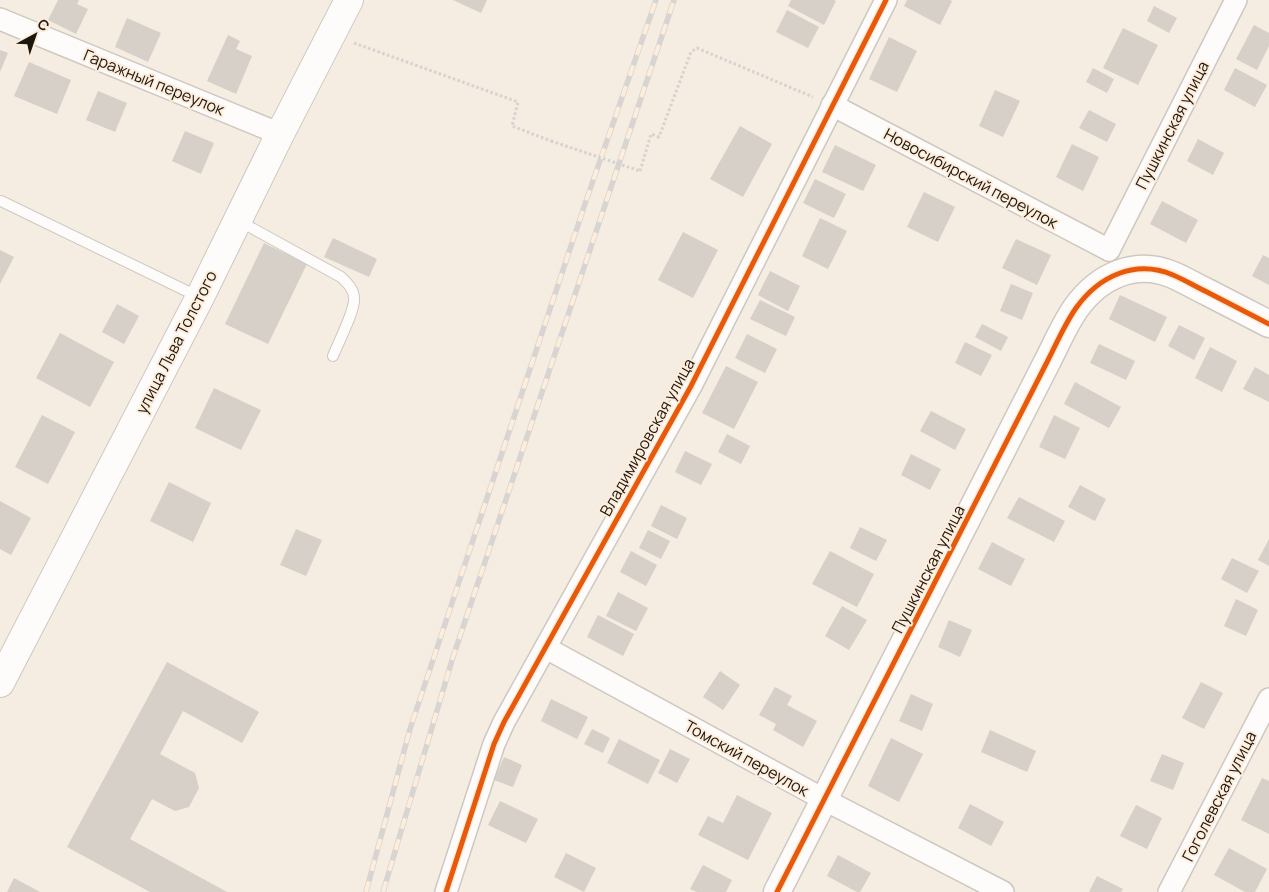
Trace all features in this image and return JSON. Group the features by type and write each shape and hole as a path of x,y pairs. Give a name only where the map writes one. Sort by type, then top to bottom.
{"main road":[{"name":"улица Льва Толстого","path":"0,683 200,297 280,134 333,35 349,0"}],"street":[{"name":"Владимировская улица","path":"446,892 494,744 504,722 691,386 886,0"},
{"name":"Пушкинская улица","path":"777,892 1076,309 1087,295 1104,280 1114,261 1236,0"},
{"name":"Гаражный переулок","path":"0,19 280,134"},
{"name":"Новосибирский переулок","path":"832,105 1114,261"},
{"path":"1114,261 1137,268 1172,274 1269,324"},
{"name":"Томский переулок","path":"546,648 825,800 1003,892"},
{"name":"Гоголевская улица","path":"1169,892 1269,699"}],"lane":[{"path":"2,201 200,297"},
{"path":"238,220 341,277 350,286 354,297 353,308 333,356"}],"path":[{"path":"333,35 518,102 512,126 640,171 651,134 659,138 691,52 697,48 832,105"}],"building":[{"path":"58,0 79,0 77,4 88,9 76,34 48,20"},
{"path":"453,0 487,0 481,13"},
{"path":"791,0 836,1 824,25 788,6"},
{"path":"907,0 952,1 940,25 904,6"},
{"path":"1154,6 1177,18 1169,33 1147,21"},
{"path":"787,10 819,27 808,48 776,32"},
{"path":"127,18 161,33 148,62 115,47"},
{"path":"1254,25 1269,33 1269,46 1257,70 1236,59"},
{"path":"1123,28 1158,45 1138,85 1103,68"},
{"path":"228,35 240,41 236,49 252,56 236,94 207,81"},
{"path":"889,37 917,51 897,92 869,79"},
{"path":"0,50 8,53 0,72"},
{"path":"29,62 71,80 57,114 14,96"},
{"path":"1093,68 1114,79 1107,93 1086,82"},
{"path":"1235,68 1267,85 1255,107 1224,90"},
{"path":"995,90 1020,101 1003,137 979,126"},
{"path":"98,91 127,103 115,132 86,120"},
{"path":"1089,110 1116,124 1107,142 1079,128"},
{"path":"740,126 772,144 743,197 710,179"},
{"path":"185,131 214,143 201,174 172,161"},
{"path":"1198,139 1224,153 1213,175 1187,161"},
{"path":"1072,144 1099,157 1083,191 1056,177"},
{"path":"835,145 876,165 863,191 822,172"},
{"path":"815,179 846,194 834,218 803,203"},
{"path":"924,192 955,207 938,242 907,227"},
{"path":"1162,201 1198,220 1186,243 1150,224"},
{"path":"820,218 847,231 828,269 802,256"},
{"path":"683,232 718,250 693,298 658,280"},
{"path":"333,238 377,259 369,277 324,257"},
{"path":"1016,239 1051,255 1037,285 1002,268"},
{"path":"264,243 307,264 268,344 225,324"},
{"path":"0,250 14,257 0,284"},
{"path":"1263,255 1269,258 1269,285 1252,276"},
{"path":"770,271 800,286 788,311 758,295"},
{"path":"1011,284 1033,293 1022,320 1000,311"},
{"path":"1120,295 1167,317 1155,342 1109,319"},
{"path":"760,300 795,317 786,336 750,319"},
{"path":"117,304 139,316 124,344 102,332"},
{"path":"982,324 1008,337 1001,351 975,337"},
{"path":"1179,325 1205,338 1194,360 1168,346"},
{"path":"60,333 114,362 90,407 36,378"},
{"path":"747,334 777,349 765,373 735,358"},
{"path":"965,342 992,355 981,376 955,363"},
{"path":"1099,344 1135,361 1126,380 1090,363"},
{"path":"1210,347 1237,361 1222,392 1195,378"},
{"path":"726,366 758,382 734,429 702,413"},
{"path":"1255,367 1269,375 1269,402 1243,389"},
{"path":"1075,382 1121,407 1109,428 1064,404"},
{"path":"214,388 261,410 241,450 195,428"},
{"path":"931,411 966,429 955,450 920,431"},
{"path":"42,415 75,432 48,484 15,467"},
{"path":"1054,415 1080,428 1065,459 1039,447"},
{"path":"727,434 750,446 741,464 718,452"},
{"path":"685,451 712,464 701,485 675,472"},
{"path":"911,454 941,469 930,490 901,475"},
{"path":"169,482 211,503 193,542 150,521"},
{"path":"1080,485 1106,499 1095,521 1068,507"},
{"path":"1019,497 1065,521 1054,542 1007,518"},
{"path":"0,501 31,518 11,555 0,549"},
{"path":"661,505 687,518 677,539 651,526"},
{"path":"860,527 887,540 876,561 850,548"},
{"path":"296,529 322,540 306,576 280,565"},
{"path":"648,530 670,541 661,559 639,548"},
{"path":"1269,539 1269,566 1258,560"},
{"path":"992,542 1025,559 1011,586 978,569"},
{"path":"631,551 657,565 646,586 620,572"},
{"path":"830,551 874,574 857,607 812,584"},
{"path":"1232,558 1259,571 1247,593 1221,579"},
{"path":"618,592 648,608 636,631 606,616"},
{"path":"1236,599 1258,610 1246,636 1224,626"},
{"path":"842,606 867,620 849,650 825,636"},
{"path":"598,615 634,634 623,656 587,637"},
{"path":"949,620 972,630 960,657 938,647"},
{"path":"167,662 259,712 242,743 183,711 160,754 195,773 199,788 189,807 175,811 152,799 130,839 227,892 150,892 67,847"},
{"path":"720,671 740,685 723,710 703,697"},
{"path":"1201,682 1223,693 1204,729 1182,718"},
{"path":"775,687 792,696 787,705 817,721 803,747 773,730 776,724 759,715"},
{"path":"911,694 933,704 922,731 899,721"},
{"path":"551,699 588,717 577,739 541,721"},
{"path":"592,729 610,738 603,753 584,744"},
{"path":"990,730 1036,751 1027,772 981,752"},
{"path":"891,738 923,754 899,802 868,786"},
{"path":"619,739 660,760 648,784 607,763"},
{"path":"670,749 690,759 677,783 658,773"},
{"path":"1162,754 1184,763 1173,790 1150,781"},
{"path":"504,757 522,765 513,787 494,780"},
{"path":"1262,778 1269,781 1269,834 1241,820"},
{"path":"737,795 772,813 748,860 698,835 708,816 723,823"},
{"path":"500,801 538,819 526,843 488,825"},
{"path":"970,804 1004,822 991,846 958,828"},
{"path":"1136,805 1162,818 1147,849 1120,836"},
{"path":"1229,848 1267,869 1255,892 1245,892 1214,875"},
{"path":"566,853 596,868 584,892 554,877"},
{"path":"838,855 871,873 860,892 827,876"},
{"path":"703,865 732,880 726,892 697,892 690,889"},
{"path":"1097,876 1123,889 1121,892 1089,892"},
{"path":"14,878 40,892 7,892"}],"railway":[{"path":"366,892 410,729 586,201 656,0"},
{"path":"383,892 453,657 674,0"}],"cycle path":[{"path":"446,892 494,744 504,722 691,386 886,0"},
{"path":"777,892 1064,329 1085,297 1107,279 1119,274 1145,269 1159,271 1182,279 1269,324"}]}
